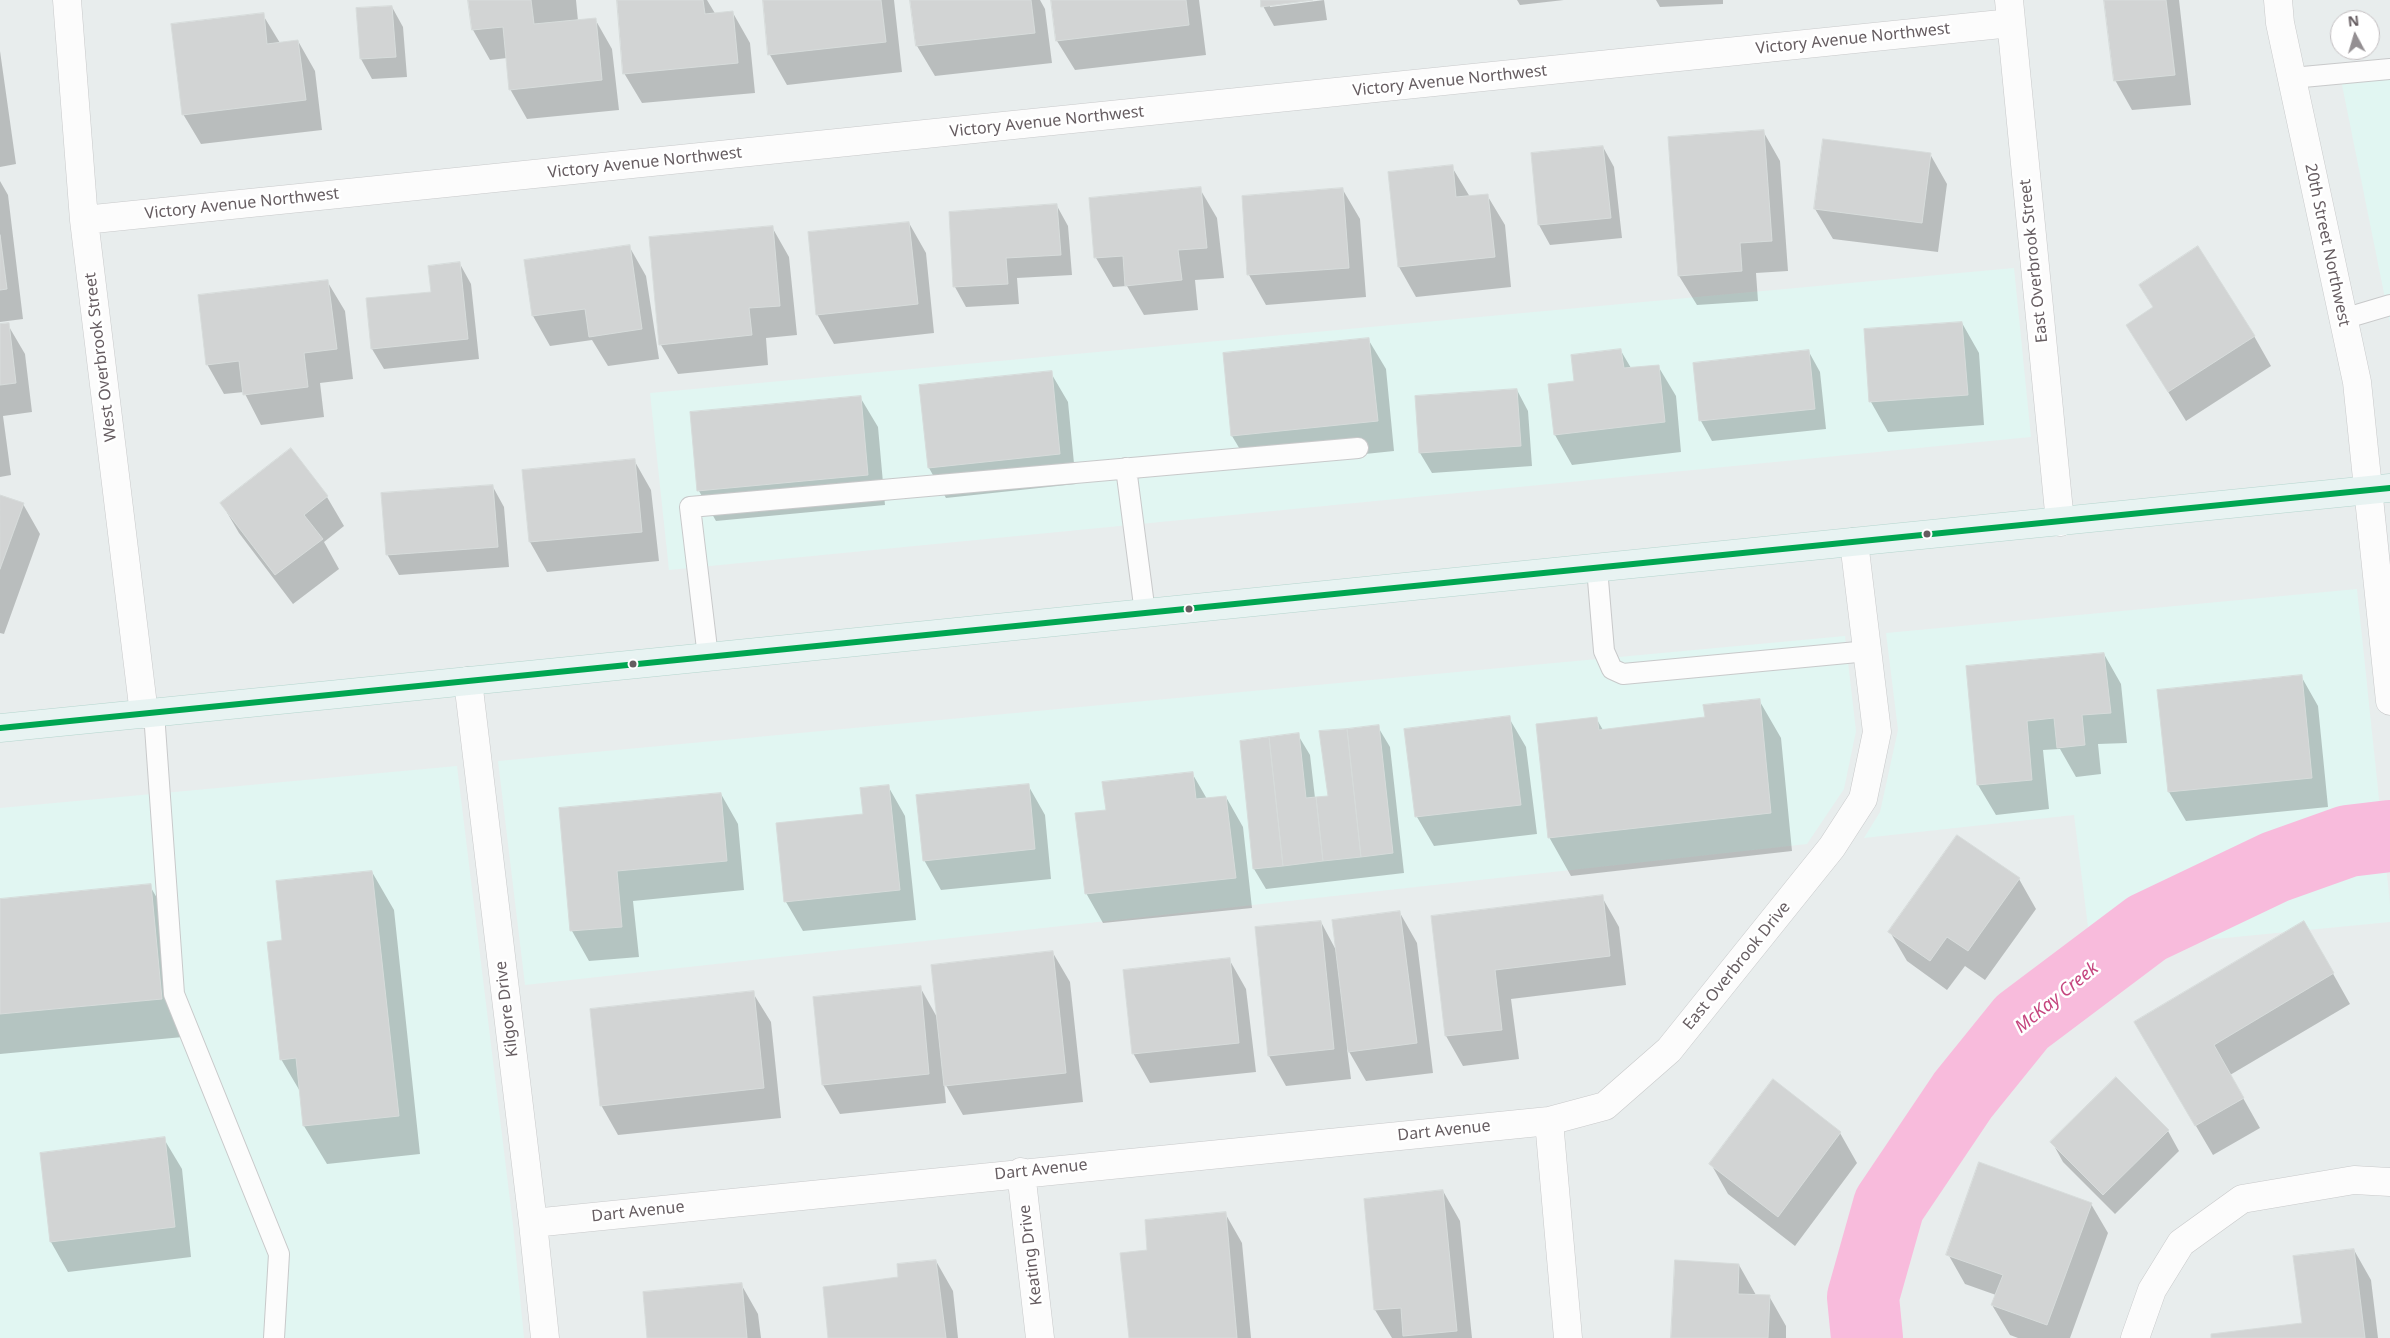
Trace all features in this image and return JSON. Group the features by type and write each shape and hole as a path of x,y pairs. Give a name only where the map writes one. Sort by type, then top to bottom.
{"main road":[{"path":"0,728 2379,490"}],"street":[{"name":"West Overbrook Street","path":"67,0 84,220 149,713"},
{"name":"20th Street Northwest","path":"2278,0 2280,23 2379,490 2390,701"},
{"name":"Victory Avenue Northwest","path":"84,220 2010,12"},
{"name":"East Overbrook Street","path":"2010,12 2060,522"},
{"name":"East Overbrook Drive","path":"1549,1121 1605,1106 1669,1050 1832,847 1863,799 1877,732 1854,542"},
{"name":"Kilgore Drive","path":"468,681 545,1338"},
{"name":"Dart Avenue","path":"533,1223 1021,1172 1549,1121"},
{"path":"1549,1121 1568,1338"},
{"name":"Keating Drive","path":"1021,1172 1040,1338"},
{"path":"2135,1338 2152,1290 2181,1243 2242,1199 2354,1180 2390,1182"}],"lane":[{"path":"2292,78 2390,69"},
{"path":"2343,319 2390,305"},
{"path":"708,657 690,507 1358,448"},
{"path":"1126,468 1145,613"},
{"path":"1597,568 1604,651 1612,670 1623,674 1868,651"},
{"path":"149,713 174,994 279,1254 274,1338"}],"shaded area":[{"path":"2390,59 2390,323 2338,65"},
{"path":"2014,268 2031,437 669,570 650,393"},
{"path":"2357,589 2390,904 2390,922 2091,951 2074,815 1864,838 1880,812 1898,730 1886,633"},
{"path":"1845,636 1856,731 1844,789 1807,844 525,985 498,761"},
{"path":"457,766 513,1225 524,1338 0,1338 0,808"}],"building":[{"path":"468,0 531,0 534,24 596,18 602,80 509,90 503,27 472,30"},
{"path":"617,0 703,0 705,14 733,11 738,63 623,74"},
{"path":"763,0 881,0 886,42 768,55"},
{"path":"910,0 1031,0 1035,33 916,46"},
{"path":"1051,0 1186,0 1189,25 1056,41"},
{"path":"1261,0 1313,0 1261,7"},
{"path":"2104,0 2166,0 2175,75 2114,81"},
{"path":"392,6 396,57 360,59 356,8"},
{"path":"264,13 267,44 298,40 306,100 182,115 171,24"},
{"path":"1764,130 1772,241 1740,243 1742,271 1678,276 1668,137"},
{"path":"1823,139 1931,153 1922,223 1814,209"},
{"path":"1603,146 1611,218 1538,225 1531,153"},
{"path":"1453,165 1456,197 1488,194 1495,257 1398,267 1388,172"},
{"path":"1201,187 1207,248 1178,250 1182,280 1125,286 1123,256 1094,258 1089,198"},
{"path":"1343,188 1349,268 1247,275 1242,196"},
{"path":"1057,204 1061,255 1006,258 1008,284 953,287 949,212"},
{"path":"909,222 918,304 816,315 808,232"},
{"path":"773,226 780,306 749,308 752,335 659,345 649,237"},
{"path":"0,235 7,289 0,290"},
{"path":"630,245 642,329 589,337 585,309 532,316 524,260"},
{"path":"2198,246 2255,336 2168,392 2126,325 2153,307 2139,285"},
{"path":"460,262 468,339 371,349 366,298 431,292 428,266"},
{"path":"328,280 337,349 304,353 308,387 243,395 239,361 206,365 198,295"},
{"path":"1962,322 1968,395 1869,402 1864,329"},
{"path":"9,323 16,383 0,385 0,324"},
{"path":"1369,338 1378,421 1231,436 1223,353"},
{"path":"1621,349 1624,368 1659,365 1665,422 1554,435 1548,384 1574,381 1571,355"},
{"path":"1809,350 1815,409 1699,421 1693,363"},
{"path":"1052,371 1060,454 928,468 919,385"},
{"path":"1517,389 1521,446 1419,453 1415,396"},
{"path":"861,396 868,475 697,491 690,412"},
{"path":"291,448 328,496 304,515 323,539 275,575 220,503"},
{"path":"635,459 642,532 529,542 522,470"},
{"path":"493,485 498,547 386,555 381,493"},
{"path":"0,495 24,503 0,569"},
{"path":"2104,653 2111,713 2082,715 2085,745 2057,748 2054,718 2027,721 2032,780 1977,785 1966,666"},
{"path":"2302,675 2312,778 2168,792 2157,690"},
{"path":"1760,699 1771,813 1548,838 1536,724 1597,717 1599,730 1705,717 1703,705"},
{"path":"1510,716 1521,805 1415,817 1404,729"},
{"path":"1379,725 1393,853 1361,857 1347,729"},
{"path":"1347,729 1361,857 1323,861 1316,797 1328,796 1319,731"},
{"path":"1299,733 1306,798 1316,797 1323,861 1283,866 1269,737"},
{"path":"1269,737 1283,866 1253,869 1240,741"},
{"path":"1193,772 1196,799 1226,796 1236,878 1085,894 1075,813 1106,810 1102,782"},
{"path":"1029,784 1035,849 923,861 916,795"},
{"path":"889,785 900,890 784,902 776,823 863,814 860,788"},
{"path":"721,793 727,861 617,871 622,927 570,931 559,808"},
{"path":"1957,835 2020,878 1968,951 1947,937 1930,961 1888,932"},
{"path":"372,871 399,1116 303,1126 296,1058 280,1060 267,942 282,940 276,881"},
{"path":"151,884 162,999 0,1014 0,899"},
{"path":"1603,895 1610,956 1495,970 1502,1030 1445,1036 1431,916"},
{"path":"1400,911 1417,1043 1348,1052 1332,920"},
{"path":"1321,921 1334,1049 1268,1056 1255,927"},
{"path":"2304,921 2334,973 2214,1045 2244,1098 2195,1126 2134,1022"},
{"path":"1053,951 1066,1073 944,1086 931,965"},
{"path":"1230,958 1239,1043 1132,1054 1123,970"},
{"path":"921,986 929,1074 822,1085 813,997"},
{"path":"754,991 764,1088 600,1106 590,1009"},
{"path":"2116,1077 2169,1130 2103,1195 2050,1142"},
{"path":"1773,1079 1841,1132 1778,1217 1709,1164"},
{"path":"165,1137 175,1227 50,1242 40,1153"},
{"path":"1979,1162 2092,1203 2047,1325 1991,1305 2003,1275 1946,1255"},
{"path":"1443,1190 1457,1331 1403,1336 1401,1308 1374,1310 1364,1199"},
{"path":"1226,1212 1237,1338 1129,1338 1120,1253 1147,1250 1145,1220"},
{"path":"2354,1249 2365,1338 2211,1338 2211,1334 2302,1323 2293,1256"},
{"path":"936,1260 946,1338 828,1338 823,1287 898,1277 897,1264"},
{"path":"1675,1260 1739,1264 1738,1294 1770,1295 1768,1338 1671,1338"},
{"path":"742,1283 747,1338 647,1338 643,1292"}],"waterway":[{"name":"McKay Creek","path":"1867,1338 1863,1297 1889,1205 1963,1095 2022,1022 2147,928 2275,867 2348,841 2390,836"}],"transit line":[{"path":"0,728 2390,488"}]}
